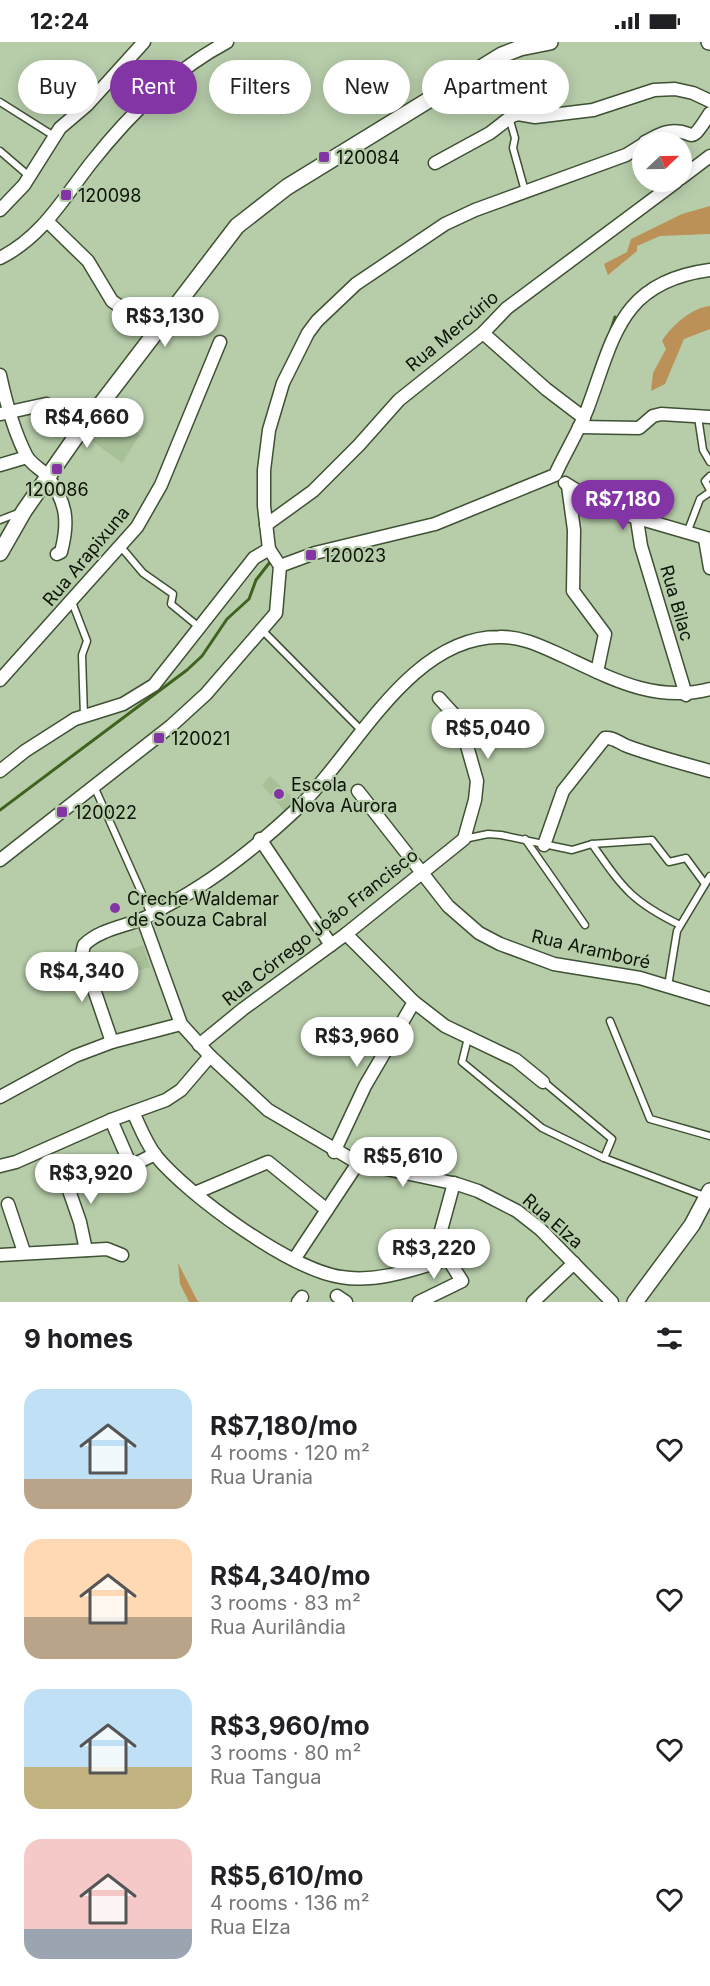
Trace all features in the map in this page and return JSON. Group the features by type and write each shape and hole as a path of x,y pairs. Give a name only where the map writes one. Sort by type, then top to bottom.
{"street":[{"path":"0,210 16,195 54,136 87,105 144,42"},
{"path":"0,258 20,248 47,221 96,157 142,106 188,66 227,42"},
{"path":"0,553 24,511 48,476 226,238 287,187 502,55 520,48 550,42"},
{"path":"435,163 490,133 509,117 518,114 535,117 593,110 654,90 684,91 710,101"},
{"path":"692,134 696,134 710,113"},
{"path":"0,860 171,726 206,694 276,613 280,566 269,549 264,470 269,430 283,383 308,333 356,284 444,224 475,210 632,151"},
{"path":"692,170 710,156"},
{"name":"Rua Mercúrio","path":"266,525 313,491 359,445 399,400 483,333 507,308 663,192"},
{"path":"47,221 88,261 112,301 157,332"},
{"path":"280,566 322,551 435,524 555,475 581,423 605,356 624,316 635,301 653,289 677,279 710,270"},
{"path":"483,333 581,423 633,429 639,428 654,416 704,417"},
{"name":"Rua Arapixuna","path":"0,681 137,527 161,485 220,342"},
{"path":"0,375 4,414 27,457 48,476 60,499 68,525 61,552 57,554"},
{"path":"4,414 46,404"},
{"path":"0,465 27,457"},
{"path":"555,475 568,486 602,506 637,520 707,539 710,568"},
{"path":"568,486 574,530 573,591 605,634 597,672"},
{"name":"Rua Bilac","path":"637,520 641,546 686,695"},
{"path":"0,771 51,733 84,716 123,704 154,685 254,558 269,549"},
{"path":"112,1042 82,954 82,948 92,938 147,917 186,895 260,839 313,792 389,698 412,676 450,650 480,638 501,636 524,640 633,687 667,695 686,695 710,689"},
{"path":"439,698 460,721 477,781 475,800 464,839"},
{"path":"544,844 563,791 605,738 611,738 624,745 686,766 710,771"},
{"name":"Rua Aramboré","path":"358,791 462,921 500,944 554,964 640,978 710,999"},
{"path":"260,839 332,945"},
{"name":"Rua Córrego João Francisco","path":"199,1045 243,1009 332,945 421,871 464,839"},
{"path":"0,1097 75,1056 112,1042 181,1024 147,917"},
{"path":"346,934 414,1002 445,1026 516,1060 543,1082"},
{"path":"334,1152 364,1086 414,1002"},
{"name":"Rua Elza","path":"181,1024 210,1056 268,1110 334,1152 358,1163 454,1183 478,1191 517,1211 540,1229 612,1302"},
{"path":"0,1166 16,1162 111,1120 166,1100 181,1090 210,1056"},
{"path":"133,1112 155,1154 195,1192 256,1238 322,1273 358,1278 404,1272 448,1259"},
{"path":"111,1120 131,1166 155,1154"},
{"path":"195,1192 268,1162 327,1209"},
{"path":"295,1258 358,1163"},
{"path":"62,1170 80,1222 86,1250"},
{"path":"419,1302 462,1281 448,1259 440,1234 454,1183"},
{"path":"8,1204 24,1252"},
{"path":"635,1302 707,1204"},
{"path":"0,1255 107,1249 122,1255"},
{"path":"533,1302 574,1263"}],"lane":[{"path":"0,102 54,136"},
{"path":"509,117 515,138 513,148 525,192"},
{"path":"0,151 29,177"},
{"path":"704,417 704,450 710,462"},
{"path":"686,534 700,499 710,491 705,481 710,476"},
{"path":"0,520 24,511"},
{"path":"121,547 143,573 173,594 171,604 199,627"},
{"path":"72,602 87,641 82,655 84,716"},
{"path":"262,630 362,732"},
{"path":"94,786 147,917"},
{"name":"Rua Córrego João Francisco","path":"464,839 488,834 525,838 572,850 592,844 652,840 669,862 686,858 705,884"},
{"path":"525,838 585,926"},
{"path":"592,844 625,891 648,910 680,926"},
{"path":"668,986 672,951 680,926 710,876"},
{"path":"610,1021 650,1119 710,1136"},
{"path":"468,1038 462,1062 542,1128 707,1204"},
{"path":"543,1082 612,1139 604,1158"}],"shaded area":[{"path":"710,206 710,234 660,236 637,246 637,251 608,275 604,264 627,252 631,239 682,214"},
{"path":"710,306 710,329 684,339 665,384 651,391 653,373 666,349 662,341 666,335 690,314"},
{"path":"99,414 120,431 126,424 140,435 122,463 84,435"},
{"name":"Escola Nova Aurora","path":"270,776 297,802 286,813 262,785"},
{"path":"143,945 150,967 96,983 91,962"},
{"path":"178,1263 199,1302 189,1302 180,1284"}],"waterway":[{"path":"610,333 615,317"},
{"path":"0,810 187,670 202,656 227,619 249,599 256,580 270,562"}],"place":[{"name":"120084","path":"324,157"},
{"name":"120098","path":"66,195"},
{"name":"120086","path":"57,469"},
{"name":"120023","path":"311,555"},
{"name":"120021","path":"159,738"},
{"name":"Escola Nova Aurora","path":"279,794"},
{"name":"120022","path":"62,812"},
{"name":"Creche Waldemar de Souza Cabral","path":"115,908"}]}
